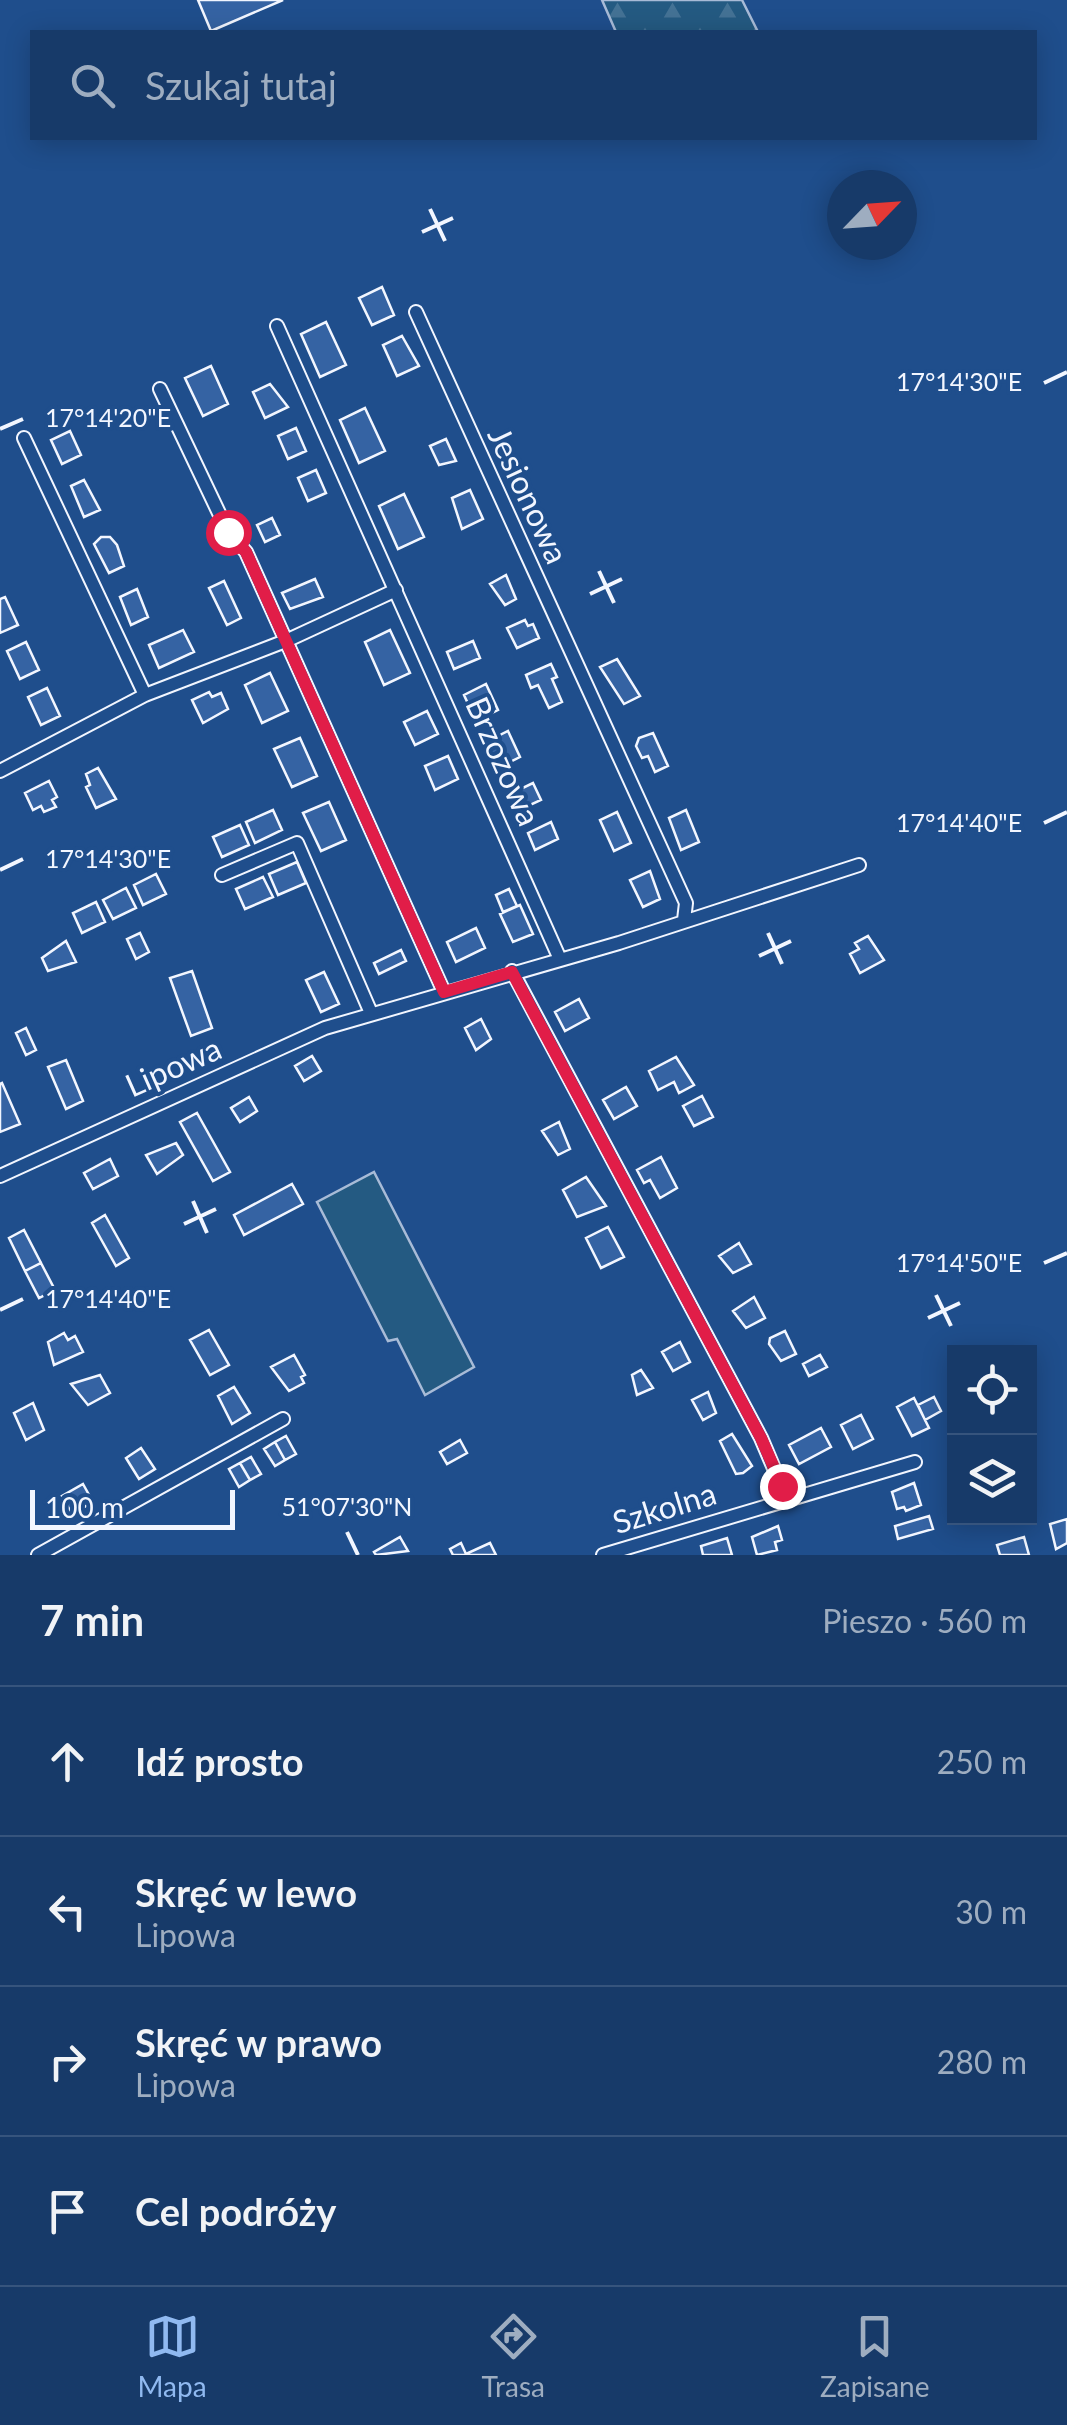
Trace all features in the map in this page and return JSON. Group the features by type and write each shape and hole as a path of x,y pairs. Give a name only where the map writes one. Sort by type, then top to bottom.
{"street":[{"name":"Jesionowa","path":"416,312 686,902 684,920"},
{"name":"Brzozowa","path":"276,326 559,957"},
{"path":"160,389 228,532 246,552 288,640 444,992"},
{"path":"24,438 145,695"},
{"path":"0,771 145,695 288,640 396,590"},
{"path":"222,875 296,842 371,1013"},
{"name":"Lipowa","path":"0,1176 325,1028 559,957 619,943 860,864"},
{"path":"512,972 761,1438 787,1499"},
{"path":"38,1555 284,1419"},
{"name":"Szkolna","path":"602,1555 914,1462"}],"green space":[{"path":"602,0 742,0 757,30 615,30"},
{"path":"374,1172 474,1367 425,1395 397,1339 388,1341 317,1202"}],"building":[{"path":"198,0 283,0 213,30"},
{"path":"382,287 394,315 372,325 359,298"},
{"path":"326,322 346,365 320,377 301,334"},
{"path":"402,336 419,366 397,376 383,345"},
{"path":"211,366 228,404 203,416 185,378"},
{"path":"270,384 288,407 265,418 253,392"},
{"path":"365,408 385,451 359,463 340,420"},
{"path":"296,428 306,451 288,459 278,436"},
{"path":"70,431 81,455 62,464 51,440"},
{"path":"446,439 456,461 439,465 430,446"},
{"path":"316,470 326,493 308,501 298,478"},
{"path":"84,480 100,510 84,517 71,486"},
{"path":"470,490 483,519 462,529 452,498"},
{"path":"404,494 424,537 398,549 379,506"},
{"path":"272,518 280,535 265,542 257,525"},
{"path":"101,537 110,537 117,545 124,566 109,573 94,544"},
{"path":"506,575 516,599 505,605 490,584"},
{"path":"315,579 323,597 290,609 282,593"},
{"path":"224,581 241,618 227,625 209,588"},
{"path":"137,589 148,617 131,625 120,597"},
{"path":"5,597 18,625 0,633 0,599"},
{"path":"525,620 528,626 533,624 539,638 517,648 507,628"},
{"path":"183,630 194,652 159,668 149,645"},
{"path":"390,630 410,673 384,685 365,642"},
{"path":"473,641 480,658 454,669 447,652"},
{"path":"26,642 39,670 20,679 7,651"},
{"path":"617,659 640,696 624,704 600,667"},
{"path":"551,664 557,677 552,679 562,702 549,708 538,685 531,688 526,675"},
{"path":"270,673 288,711 262,723 245,685"},
{"path":"486,684 498,710 476,721 464,695"},
{"path":"47,688 60,716 41,725 28,697"},
{"path":"209,692 212,697 221,693 228,709 203,723 192,700"},
{"path":"427,711 438,734 415,745 404,722"},
{"path":"508,731 520,757 498,768 486,742"},
{"path":"653,733 668,766 655,772 648,756 642,758 636,746 639,738"},
{"path":"300,738 317,776 292,787 274,749"},
{"path":"448,756 458,779 435,790 425,766"},
{"path":"98,768 116,799 96,808 86,787 90,785 86,774"},
{"path":"49,781 57,797 52,800 56,807 44,812 41,806 33,810 25,793"},
{"path":"533,783 541,800 517,811 510,794"},
{"path":"329,802 346,840 321,851 303,813"},
{"path":"273,810 282,830 255,843 246,822"},
{"path":"686,810 699,842 681,850 669,818"},
{"path":"617,812 631,843 614,851 600,820"},
{"path":"551,822 558,839 535,850 528,833"},
{"path":"240,825 249,845 222,857 213,837"},
{"path":"297,862 306,883 278,895 269,874"},
{"path":"650,871 660,899 643,907 630,880"},
{"path":"156,874 166,894 143,905 134,885"},
{"path":"263,877 273,897 245,909 236,889"},
{"path":"126,888 136,908 113,919 103,900"},
{"path":"509,889 517,906 503,912 496,895"},
{"path":"96,902 105,922 82,933 73,913"},
{"path":"520,905 533,934 513,942 500,914"},
{"path":"476,928 485,948 456,962 447,942"},
{"path":"140,933 149,952 136,959 127,939"},
{"path":"868,936 884,960 860,973 850,954 859,949 855,943"},
{"path":"66,941 76,962 48,971 42,958"},
{"path":"401,950 406,961 379,974 374,963"},
{"path":"192,971 212,1028 191,1036 170,978"},
{"path":"324,972 339,1004 321,1012 306,980"},
{"path":"579,999 589,1018 565,1031 555,1012"},
{"path":"481,1019 491,1039 476,1050 465,1028"},
{"path":"26,1028 36,1050 26,1055 16,1033"},
{"path":"312,1056 321,1071 304,1081 295,1066"},
{"path":"676,1057 694,1085 679,1093 674,1082 658,1090 649,1071"},
{"path":"66,1060 83,1101 66,1109 48,1067"},
{"path":"0,1084 20,1124 0,1132"},
{"path":"626,1087 637,1106 614,1119 603,1100"},
{"path":"702,1096 713,1117 694,1126 683,1106"},
{"path":"249,1097 257,1111 240,1122 231,1108"},
{"path":"197,1113 230,1172 213,1181 180,1122"},
{"path":"559,1122 570,1149 558,1155 542,1131"},
{"path":"176,1143 183,1155 157,1174 146,1155"},
{"path":"661,1157 677,1188 660,1198 650,1180 644,1183 637,1170"},
{"path":"110,1159 118,1176 93,1189 84,1173"},
{"path":"586,1177 606,1206 577,1217 563,1190"},
{"path":"292,1184 303,1204 244,1235 234,1215"},
{"path":"105,1215 129,1258 116,1266 92,1223"},
{"path":"608,1227 624,1257 601,1268 586,1238"},
{"path":"24,1230 41,1263 25,1271 9,1238"},
{"path":"739,1243 751,1264 733,1273 719,1256"},
{"path":"41,1263 55,1290 39,1298 25,1271"},
{"path":"754,1297 765,1318 746,1328 733,1311"},
{"path":"209,1330 229,1365 210,1375 190,1340"},
{"path":"785,1331 796,1354 781,1361 769,1344 770,1338"},
{"path":"64,1333 68,1340 75,1336 83,1352 54,1365 48,1342"},
{"path":"680,1342 690,1362 673,1371 662,1352"},
{"path":"294,1355 305,1375 301,1377 304,1383 289,1391 271,1367"},
{"path":"820,1355 827,1367 809,1376 803,1364"},
{"path":"641,1370 653,1388 637,1395 632,1375"},
{"path":"100,1375 110,1393 88,1405 71,1384"},
{"path":"234,1387 250,1413 232,1424 218,1396"},
{"path":"708,1392 716,1413 703,1420 692,1400"},
{"path":"934,1397 941,1411 925,1420 918,1405"},
{"path":"914,1398 929,1428 912,1436 897,1407"},
{"path":"33,1403 44,1430 26,1440 14,1413"},
{"path":"861,1415 873,1439 853,1449 841,1425"},
{"path":"821,1428 831,1447 799,1464 789,1445"},
{"path":"732,1434 752,1466 743,1473 736,1474 720,1441"},
{"path":"286,1436 296,1454 285,1460 275,1442"},
{"path":"460,1440 467,1453 447,1464 440,1452"},
{"path":"275,1442 285,1460 275,1466 264,1449"},
{"path":"141,1448 155,1469 139,1479 126,1458"},
{"path":"251,1457 261,1474 250,1480 240,1463"},
{"path":"240,1463 250,1480 239,1487 229,1469"},
{"path":"914,1483 921,1505 906,1511 904,1507 897,1509 892,1492"},
{"path":"83,1484 93,1502 72,1514 62,1496"},
{"path":"929,1516 933,1529 898,1539 895,1526"},
{"path":"1067,1519 1067,1543 1056,1549 1050,1524"},
{"path":"778,1526 782,1540 775,1542 777,1550 757,1555 752,1537"},
{"path":"400,1537 408,1551 376,1555 374,1552"},
{"path":"1024,1537 1029,1555 1000,1555 997,1545"},
{"path":"727,1538 732,1555 703,1555 701,1546"},
{"path":"461,1543 466,1554 490,1543 496,1555 453,1555 450,1549"}],"route":[{"path":"228,532 246,552 288,640 444,992 512,972 761,1438 782,1486"}]}
